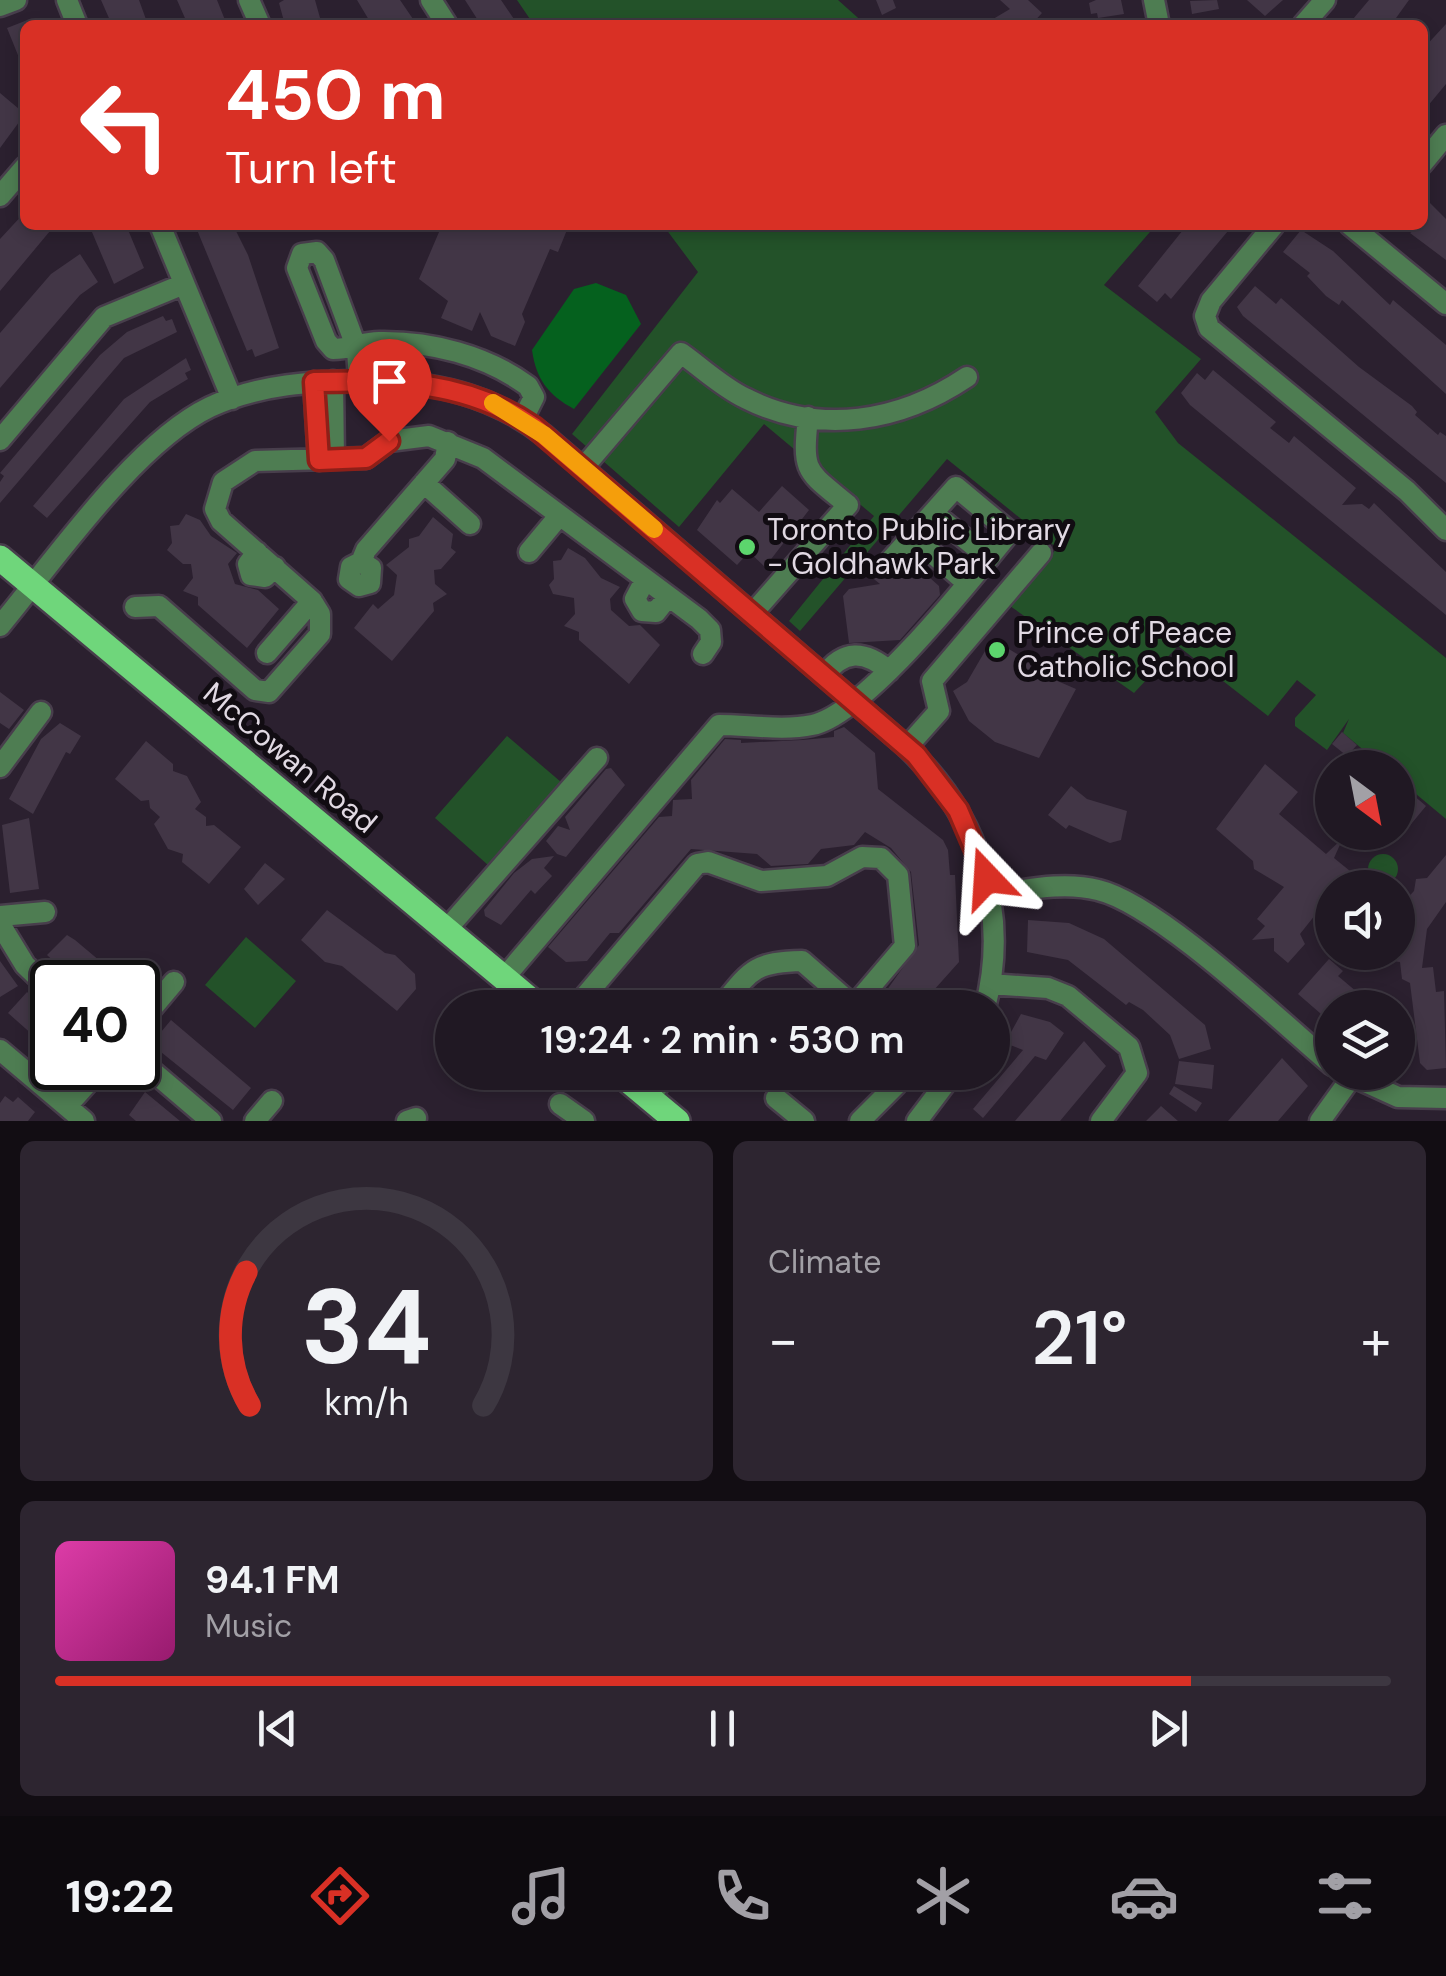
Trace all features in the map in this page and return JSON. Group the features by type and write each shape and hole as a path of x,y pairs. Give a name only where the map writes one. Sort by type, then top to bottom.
{"main road":[{"name":"McCowan Road","path":"0,558 518,990"},
{"path":"639,1090 677,1121"}],"street":[{"path":"0,6 16,0"},
{"path":"1307,20 1324,0"},
{"path":"1428,157 1446,136"},
{"path":"0,196 20,173"},
{"path":"162,230 232,399"},
{"path":"1270,230 1206,308 1209,328 1407,492 1446,530"},
{"path":"1363,230 1446,304"},
{"path":"0,440 104,318 184,284"},
{"path":"359,381 357,349 372,342 418,342 443,347 517,378 534,397 523,420"},
{"path":"583,468 681,352 745,398 808,417 861,422 933,400 966,378"},
{"path":"0,626 155,445 189,419 232,399 324,382 359,381 446,387 492,402 523,420 583,468 907,748 958,810 978,848 991,895 989,990"},
{"path":"324,382 326,459"},
{"path":"752,614 848,505 810,474 804,450 808,417"},
{"path":"135,607 159,606 262,694 320,634 320,614 312,600 220,521 216,496 224,482 254,461 366,458 402,437 429,436 497,467 644,582 636,596 642,611 656,612 668,598 710,630 712,642 703,654"},
{"path":"361,562 366,550 445,459 448,442"},
{"path":"424,483 470,524"},
{"path":"504,978 719,725 812,726 889,671 1010,532 956,488 890,560"},
{"path":"933,513 989,558"},
{"path":"528,552 559,516"},
{"path":"912,536 967,584"},
{"path":"907,748 939,711 932,682 1041,553"},
{"path":"267,654 312,600"},
{"path":"824,676 834,662 851,655 875,658 889,671"},
{"path":"2,756 40,712"},
{"path":"446,930 596,758"},
{"path":"590,990 697,864 708,862 761,881 828,876 862,857 881,858 898,875 905,946 869,990"},
{"path":"991,895 1052,886 1096,889 1117,896 1166,928 1315,1050"},
{"path":"0,916 45,912"},
{"path":"0,924 30,969"},
{"path":"734,990 752,968 802,962 835,990"},
{"path":"160,998 174,982"},
{"path":"990,984 1059,990 1129,1047 1138,1072 1101,1121"},
{"path":"1,1053 84,1121"},
{"path":"160,1078 211,1121"},
{"path":"67,1106 81,1090"},
{"path":"649,1098 655,1090"},
{"path":"860,1121 891,1090"},
{"path":"918,1121 937,1090"},
{"path":"1320,1121 1339,1090"},
{"path":"1381,1090 1398,1097 1446,1098"},
{"path":"776,1098 804,1121"},
{"path":"255,1121 272,1100"},
{"path":"560,1104 584,1121"}],"green space":[{"path":"517,0 838,0 860,20 531,20"},
{"path":"667,230 1152,230 1104,285 1201,359 1155,412 1178,443 1446,658 1446,819 1415,793 1415,750 1364,750 1343,733 1349,719 1327,750 1295,726 1295,718 1316,695 1297,680 1268,716 1178,646 1134,693 1010,606 1057,548 947,459 800,631 789,621 874,516 764,424 679,527 572,434 698,272"},
{"path":"596,283 626,295 641,324 574,409 545,385 532,350 574,289"},
{"path":"507,736 561,782 488,865 435,818"},
{"path":"1377,855 1389,855 1398,870 1368,870"},
{"path":"246,937 296,981 255,1028 205,985"}],"building":[{"path":"101,0 139,0 146,20 110,20"},
{"path":"177,0 217,0 225,20 186,20"},
{"path":"315,0 321,20 284,20 279,3"},
{"path":"357,0 400,0 413,19 412,20 369,20"},
{"path":"465,0 501,0 515,20 478,20"},
{"path":"876,0 893,0 896,8 882,15"},
{"path":"1000,0 1028,0 1042,13 1036,20 991,20 1010,9"},
{"path":"1121,0 1124,14 1098,18 1097,13 1091,14 1089,3"},
{"path":"1217,0 1219,9 1192,14 1190,1"},
{"path":"1247,0 1283,0 1265,16"},
{"path":"1369,0 1409,0 1395,20 1352,20"},
{"path":"20,23 20,60 7,28"},
{"path":"1446,24 1446,84 1428,106 1428,44"},
{"path":"0,93 20,110 20,121 0,148"},
{"path":"1428,204 1446,219 1446,260 1410,233 1428,230"},
{"path":"20,217 20,230 51,230 0,291 0,239"},
{"path":"91,230 128,230 144,268 114,284"},
{"path":"197,230 236,230 248,255 279,348 255,357 252,349 247,351"},
{"path":"440,230 567,230 558,252 550,249 522,314 525,322 515,346 491,336 480,312 472,331 441,318 448,301 419,279"},
{"path":"1183,230 1229,230 1171,299 1165,293 1157,302 1138,286"},
{"path":"1301,230 1333,251 1390,305 1393,300 1446,345 1446,394 1342,300 1339,305 1326,296 1307,276 1310,273 1283,252"},
{"path":"80,254 98,282 80,295 0,388 0,333 51,274"},
{"path":"1255,286 1276,304 1281,298 1359,367 1412,406 1415,415 1438,435 1440,432 1446,436 1446,483 1243,316 1237,307"},
{"path":"163,316 166,321 172,319 177,332 124,358 0,503 0,482 4,476 0,473 100,355 127,332"},
{"path":"186,358 191,370 185,373 188,379 150,402 47,518 33,506 124,399"},
{"path":"1213,370 1276,422 1270,428 1289,443 1294,436 1356,488 1342,505 1362,504 1369,509 1374,503 1446,572 1446,615 1190,405 1181,393 1197,373 1205,380"},
{"path":"782,486 809,510 765,567 749,552 737,565 697,530 717,500 720,503 732,489 759,512"},
{"path":"186,514 200,520 211,536 237,553 228,564 235,584 258,590 279,609 247,648 198,605 198,597 183,591 193,578 191,564 183,564 167,550 172,543 170,526 179,525"},
{"path":"433,517 453,534 451,548 456,552 441,569 434,570 435,584 447,594 433,603 434,611 392,661 354,628 373,604 378,609 394,595 397,575 386,565 409,547 409,539 419,536"},
{"path":"568,548 585,558 601,578 620,587 610,599 611,610 629,626 640,625 660,645 629,684 579,640 579,632 564,626 575,614 574,598 553,594 549,585 554,579 553,561 561,560"},
{"path":"875,558 886,574 895,574 906,564 920,569 939,586 940,595 900,640 849,643 843,596 849,589 880,584 864,571"},
{"path":"992,639 1029,661 1032,670 1076,689 1039,758 995,742 969,721 953,691 967,682"},
{"path":"0,692 24,710 9,729 0,723"},
{"path":"60,723 81,736 70,754 66,752 33,814 9,799 41,739"},
{"path":"844,727 875,753 878,789 943,840 948,850 950,875 955,875 959,962 934,990 887,990 919,945 911,872 891,848 865,832 854,845 821,849 808,864 771,866 757,854 691,849 619,933 610,933 587,961 566,962 548,947 659,817 672,816 673,800 692,799 691,780 725,739 741,743 802,740 834,737 834,731"},
{"path":"1342,732 1357,745 1352,750 1340,750 1332,744"},
{"path":"146,741 173,764 173,771 187,776 201,802 195,809 206,817 206,826 214,825 241,847 209,884 182,862 183,854 168,849 154,824 160,817 150,808 149,800 141,801 115,779"},
{"path":"1265,764 1298,792 1279,814 1315,845 1315,850 1326,854 1338,850 1334,858 1349,870 1315,870 1315,915 1300,934 1305,944 1288,963 1274,951 1274,938 1252,940 1265,926 1257,919 1284,887 1254,869 1253,861 1216,829"},
{"path":"611,768 625,785 566,857 557,854 546,841 558,826 570,830 565,817"},
{"path":"1071,786 1087,799 1127,811 1121,840 1110,843 1069,825 1066,829 1048,815"},
{"path":"1415,797 1426,806 1415,819"},
{"path":"29,818 39,889 10,893 2,825"},
{"path":"1446,855 1446,902 1427,929 1422,968 1433,967 1436,992 1444,991 1446,1068 1427,1070 1420,1063 1415,990 1402,979 1401,970 1415,970 1415,885 1416,879 1427,878"},
{"path":"554,856 544,868 552,876 535,894 531,890 501,925 485,916 484,910 514,873 532,859"},
{"path":"265,863 285,879 258,905 244,889"},
{"path":"327,910 385,953 395,955 415,974 416,989 397,1011 342,966 325,962 301,940"},
{"path":"1028,920 1069,923 1104,939 1205,1025 1211,1049 1179,1059 1170,1035 1143,1010 1129,1002 1126,1005 1068,960 1027,952"},
{"path":"67,935 99,960 52,960 47,955"},
{"path":"0,961 18,986 0,997"},
{"path":"1319,970 1342,970 1338,976 1355,990 1315,990 1315,1009 1298,994"},
{"path":"27,992 30,995 30,1032 8,1013"},
{"path":"1021,1014 1050,1022 1064,1033 1046,1060 1035,1056 1010,1086 1010,1065 1023,1050 1010,1045 1010,1034"},
{"path":"171,1020 251,1088 233,1110 160,1051 160,1033"},
{"path":"1084,1041 1106,1066 1060,1121 1015,1121"},
{"path":"1282,1058 1308,1086 1278,1121 1228,1121"},
{"path":"1179,1061 1214,1065 1212,1089 1175,1084"},
{"path":"1174,1086 1202,1103 1196,1112 1169,1094"},
{"path":"989,1090 1006,1090 983,1118 973,1109"},
{"path":"145,1092 180,1121 136,1121 129,1115"},
{"path":"5,1096 13,1102 18,1097 35,1112 28,1121 0,1121 0,1103"},
{"path":"1161,1106 1178,1121 1146,1121"}],"slow traffic":[{"path":"493,403 544,435 654,529"}],"place":[{"name":"Toronto Public Library - Goldhawk Park","path":"747,547"},
{"name":"Prince of Peace Catholic School","path":"997,650"}],"route":[{"path":"389,441 366,458 319,460 314,382 393,381 446,387 492,402 534,427 916,755 938,780 967,825 987,878"}]}
